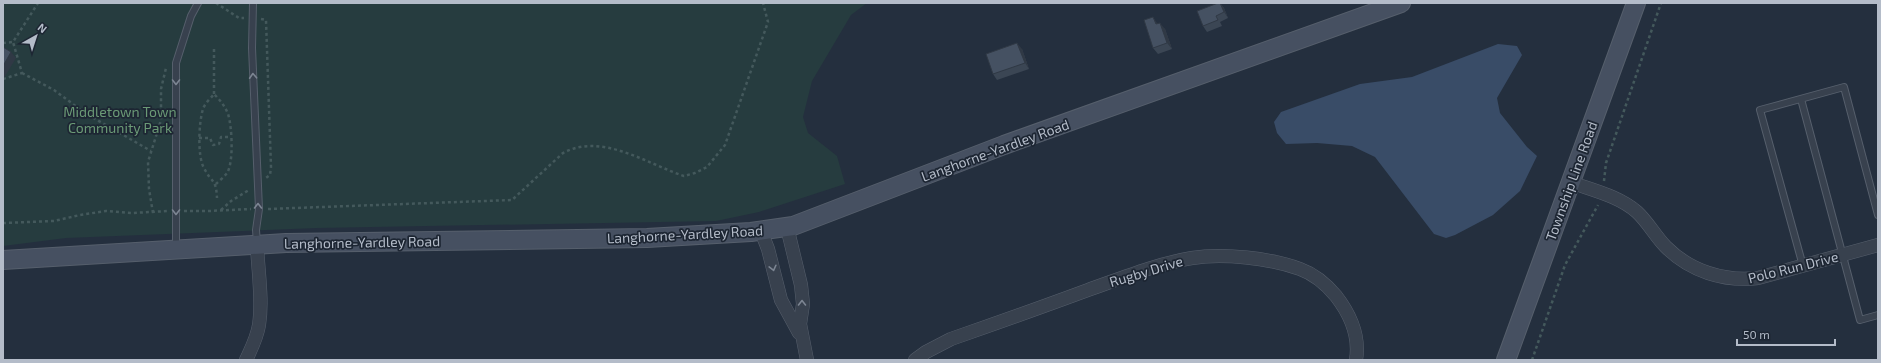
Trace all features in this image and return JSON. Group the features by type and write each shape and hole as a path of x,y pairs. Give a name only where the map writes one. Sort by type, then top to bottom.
{"main road":[{"name":"Langhorne-Yardley Road","path":"3,260 257,245 356,241 647,238 761,231 787,227 1004,145 1401,3"},
{"path":"1628,3 1629,21"},
{"name":"Township Line Road","path":"1506,360 1636,3"}],"street":[{"name":"Polo Run Drive","path":"1570,182 1626,204 1636,211 1666,247 1683,261 1714,275 1742,280 1750,279 1878,245"},
{"path":"787,227 801,285 803,304 800,324 802,342"},
{"path":"761,231 768,249 781,300 794,321 807,360"},
{"path":"246,360 254,342 259,324 260,296 257,245"},
{"name":"Rugby Drive","path":"915,360 926,352 951,340 1124,277 1167,263 1216,256 1276,263 1300,269 1318,279 1328,287 1346,309 1352,322 1356,339 1356,360"}],"lane":[{"path":"176,250 176,63 191,16 198,3"},
{"path":"253,3 252,48 259,209 256,230 257,245"},
{"path":"1803,266 1760,110 1844,87 1878,215"},
{"path":"1802,99 1860,320 1878,315"}],"path":[{"path":"22,73 13,42 38,3"},
{"path":"3,224 54,221 106,211 132,213 176,210 209,212 512,200 563,153 570,149 583,147 602,147 619,150 684,176 696,174 707,167 725,145 768,22 763,3"},
{"path":"3,43 13,42"},
{"path":"214,46 214,94 204,107 200,120 199,138 202,166 216,184 217,198"},
{"path":"153,212 149,189 148,162 161,120 161,90 167,63"},
{"path":"3,79 22,73 54,90 85,113 152,151"},
{"path":"214,94 223,104 228,116 231,137 231,159 227,173 216,184"},
{"path":"199,138 210,138 213,145 219,144 221,137 231,137"}],"green space":[{"name":"Middletown Town Community Park","path":"3,3 867,3 851,15 812,81 803,117 808,133 837,156 845,184 759,212 716,221 317,228 66,238 3,246"}],"water":[{"path":"1498,44 1517,46 1522,55 1497,98 1500,113 1527,147 1537,156 1520,191 1493,215 1455,235 1446,238 1434,234 1375,157 1352,146 1317,143 1286,144 1277,133 1274,122 1281,112 1360,84 1412,77"}],"building":[{"path":"1220,3 1224,12 1216,16 1218,20 1203,26 1197,11"},
{"path":"1153,17 1156,24 1160,23 1167,43 1153,48 1144,20"},
{"path":"1017,43 1025,63 993,74 986,54"},
{"path":"3,47 11,52 3,66"}]}
